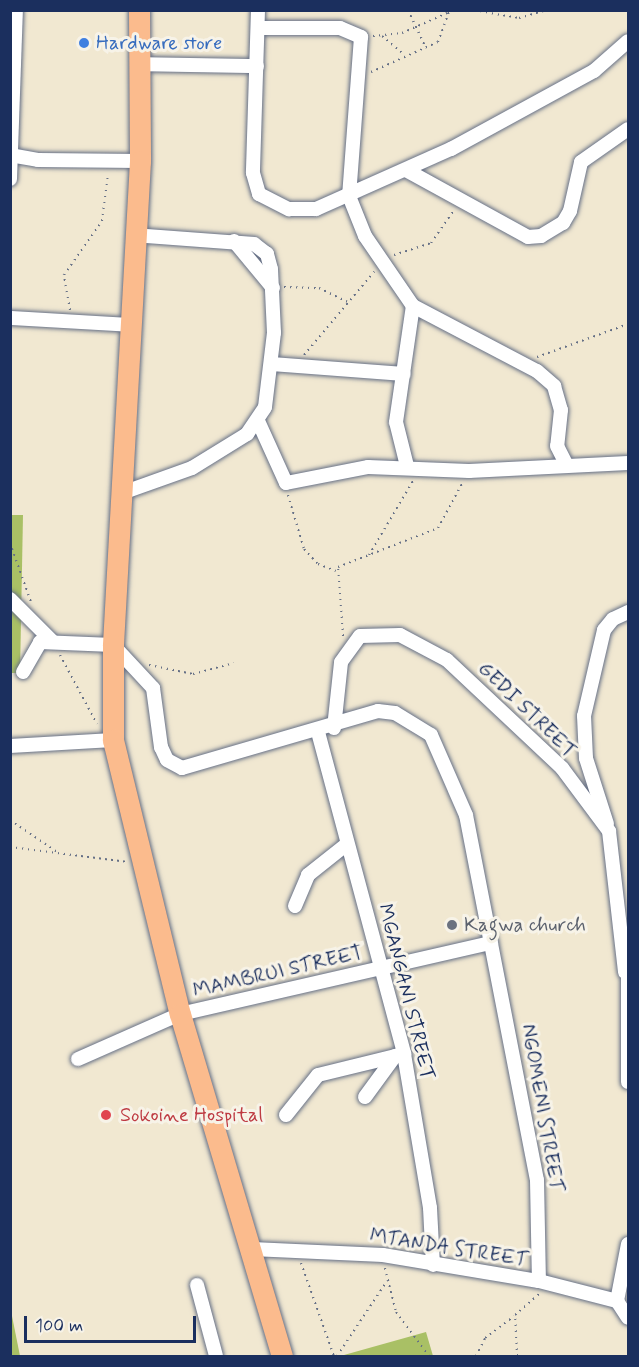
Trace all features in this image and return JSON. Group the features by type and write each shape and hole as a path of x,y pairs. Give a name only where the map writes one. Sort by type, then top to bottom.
{"highway":[{"path":"139,10 140,161 133,235 131,325 113,645 110,740 139,864 180,1014 252,1249 282,1356"}],"street":[{"path":"10,179 13,156 16,10"},
{"path":"258,10 253,173 259,194 289,209 316,209 405,170 584,76 628,41"},
{"path":"258,27 340,28 361,37 349,196 381,265 412,306 545,378 559,396 557,446 567,466"},
{"path":"138,64 257,66"},
{"path":"405,170 528,237 541,236 563,223 570,210 581,162 628,129"},
{"path":"13,156 140,161"},
{"path":"122,492 227,450 258,421 272,364 274,290 234,241 133,235"},
{"path":"412,306 396,433 414,467"},
{"path":"10,318 131,325"},
{"path":"272,364 404,374"},
{"path":"258,421 286,483 332,471 414,467 468,471 628,463"},
{"path":"10,599 52,641"},
{"path":"628,612 613,619 600,641 584,716 586,759 609,831 627,968 628,1082"},
{"name":"GEDI STREET","path":"348,646 371,632 423,645 473,683 562,768 609,831"},
{"path":"23,672 34,646 52,641 113,645 129,661"},
{"path":"334,728 348,646"},
{"name":"NGOMENI STREET","path":"129,661 153,688 161,747 176,766 204,765 388,711 431,735 466,814 537,1180 538,1281"},
{"name":"MGANGANI STREET","path":"318,732 382,968 430,1208 433,1265"},
{"path":"10,746 110,740"},
{"path":"562,768 586,759"},
{"path":"295,906 308,875 347,844"},
{"name":"MAMBRUI STREET","path":"78,1059 180,1014 491,943"},
{"path":"365,1097 399,1055"},
{"path":"286,1115 318,1075 399,1055"},
{"path":"628,1244 616,1301 628,1318"},
{"name":"MTANDA STREET","path":"252,1249 296,1249 383,1255 538,1281 616,1301"},
{"path":"197,1285 216,1356"}],"path":[{"path":"408,10 413,30 426,48"},
{"path":"361,37 413,30 454,10"},
{"path":"474,10 519,18 547,10"},
{"path":"358,88 374,68 426,48 444,37 449,12"},
{"path":"381,36 405,55"},
{"path":"77,323 65,296 64,275 102,221 109,160"},
{"path":"290,366 350,303 381,265 408,248 431,243 459,201"},
{"path":"274,290 319,288 350,303"},
{"path":"520,363 628,324"},
{"path":"369,555 414,467"},
{"path":"286,483 304,549 318,564 336,571 369,555 438,528 468,471"},
{"path":"10,543 25,576 33,622"},
{"path":"336,571 339,625 348,646"},
{"path":"52,641 110,740"},
{"path":"129,661 190,674 234,663"},
{"path":"10,820 58,853"},
{"path":"10,847 139,864"},
{"path":"296,1249 335,1356"},
{"path":"383,1255 387,1281 402,1324 428,1356"},
{"path":"335,1356 387,1281"},
{"path":"476,1356 489,1334 557,1286"},
{"path":"515,1315 518,1356"}],"green space":[{"path":"11,515 23,515 20,673 11,673"},
{"path":"11,1311 20,1356 11,1356"},
{"path":"426,1332 433,1356 344,1355"}],"place":[{"name":"Hardware store","path":"84,43"},
{"name":"Kagwa church","path":"452,925"},
{"name":"Sokoine Hospital","path":"106,1115"}]}
